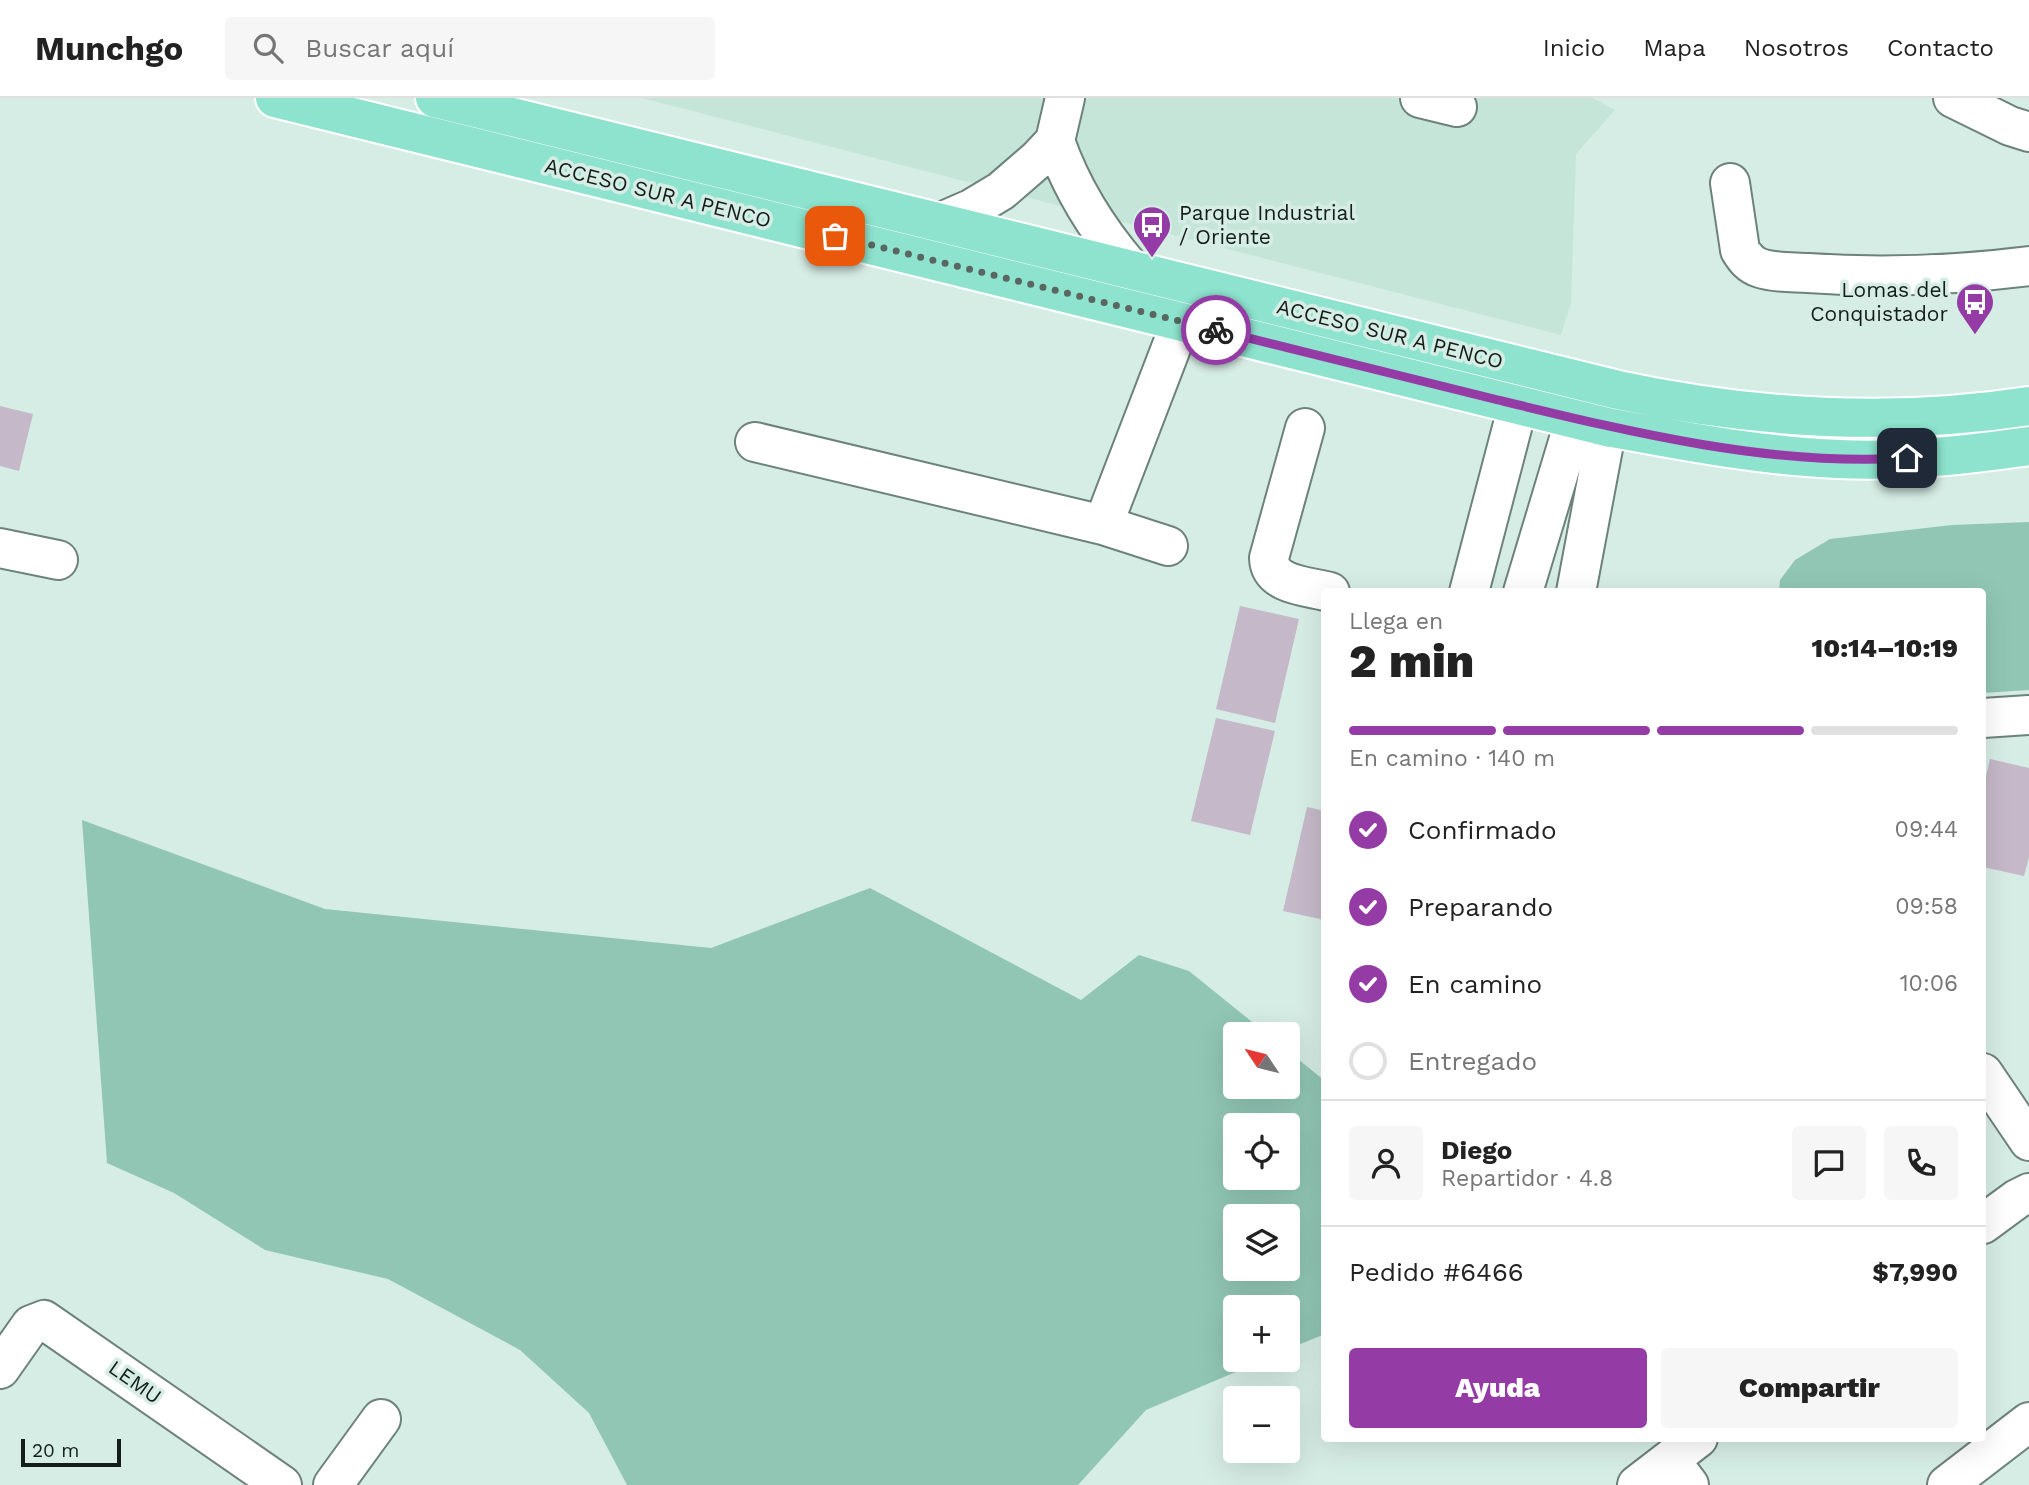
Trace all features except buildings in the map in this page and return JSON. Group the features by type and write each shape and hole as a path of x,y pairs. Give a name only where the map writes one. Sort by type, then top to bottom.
{"main road":[{"name":"ACCESO SUR A PENCO","path":"275,98 1591,423 1719,446 1838,459 1930,457 2029,446"},
{"name":"ACCESO SUR A PENCO","path":"435,98 1618,390 1687,404 1798,416 1863,418 1930,417 2029,406"}],"street":[{"path":"939,223 971,209 1021,176 1055,141 1065,98"},
{"path":"1420,98 1457,107"},
{"path":"1953,98 2010,127 2029,132"},
{"path":"1055,141 1075,192 1092,220 1132,271"},
{"path":"1730,183 1740,250 1746,260 1761,269 1833,275 1883,275 2029,266"},
{"path":"1103,525 1181,322"},
{"path":"1470,588 1518,405"},
{"path":"1524,588 1550,501 1591,423"},
{"path":"1576,588 1591,423"},
{"path":"1305,428 1269,565 1272,572 1282,580 1321,590"},
{"path":"755,442 1103,525 1168,546"},
{"path":"1496,486 1550,501"},
{"path":"0,548 58,560"},
{"path":"1986,718 2029,715"},
{"path":"1986,1077 2029,1141"},
{"path":"1986,1222 2017,1199 2029,1194"},
{"name":"LEMU","path":"0,1370 31,1325 44,1320 282,1485"},
{"path":"333,1485 380,1419"},
{"path":"1947,1485 2029,1422"},
{"path":"1637,1485 1686,1461"}],"shaded area":[{"path":"642,98 1593,98 1615,110 1576,154 1571,303 1561,335"},
{"path":"2029,522 2029,690 1986,693 1986,588 1779,588 1780,580 1795,560 1830,539 1952,525"},
{"path":"82,820 325,909 711,948 870,888 1081,1000 1139,955 1189,971 1252,1022 1223,1022 1223,1099 1300,1099 1300,1061 1321,1078 1321,1336 1300,1344 1300,1295 1223,1295 1223,1372 1236,1372 1146,1410 1078,1485 627,1485 589,1413 520,1350 388,1279 265,1250 174,1193 107,1163"}],"way so far":[{"path":"835,236 1216,330"}],"place":[{"name":"Parque Industrial / Oriente","path":"1152,259"},
{"name":"Lomas del Conquistador","path":"1975,336"}],"route":[{"path":"1216,330 1607,427 1719,446 1808,457 1884,460 1907,458"}]}
